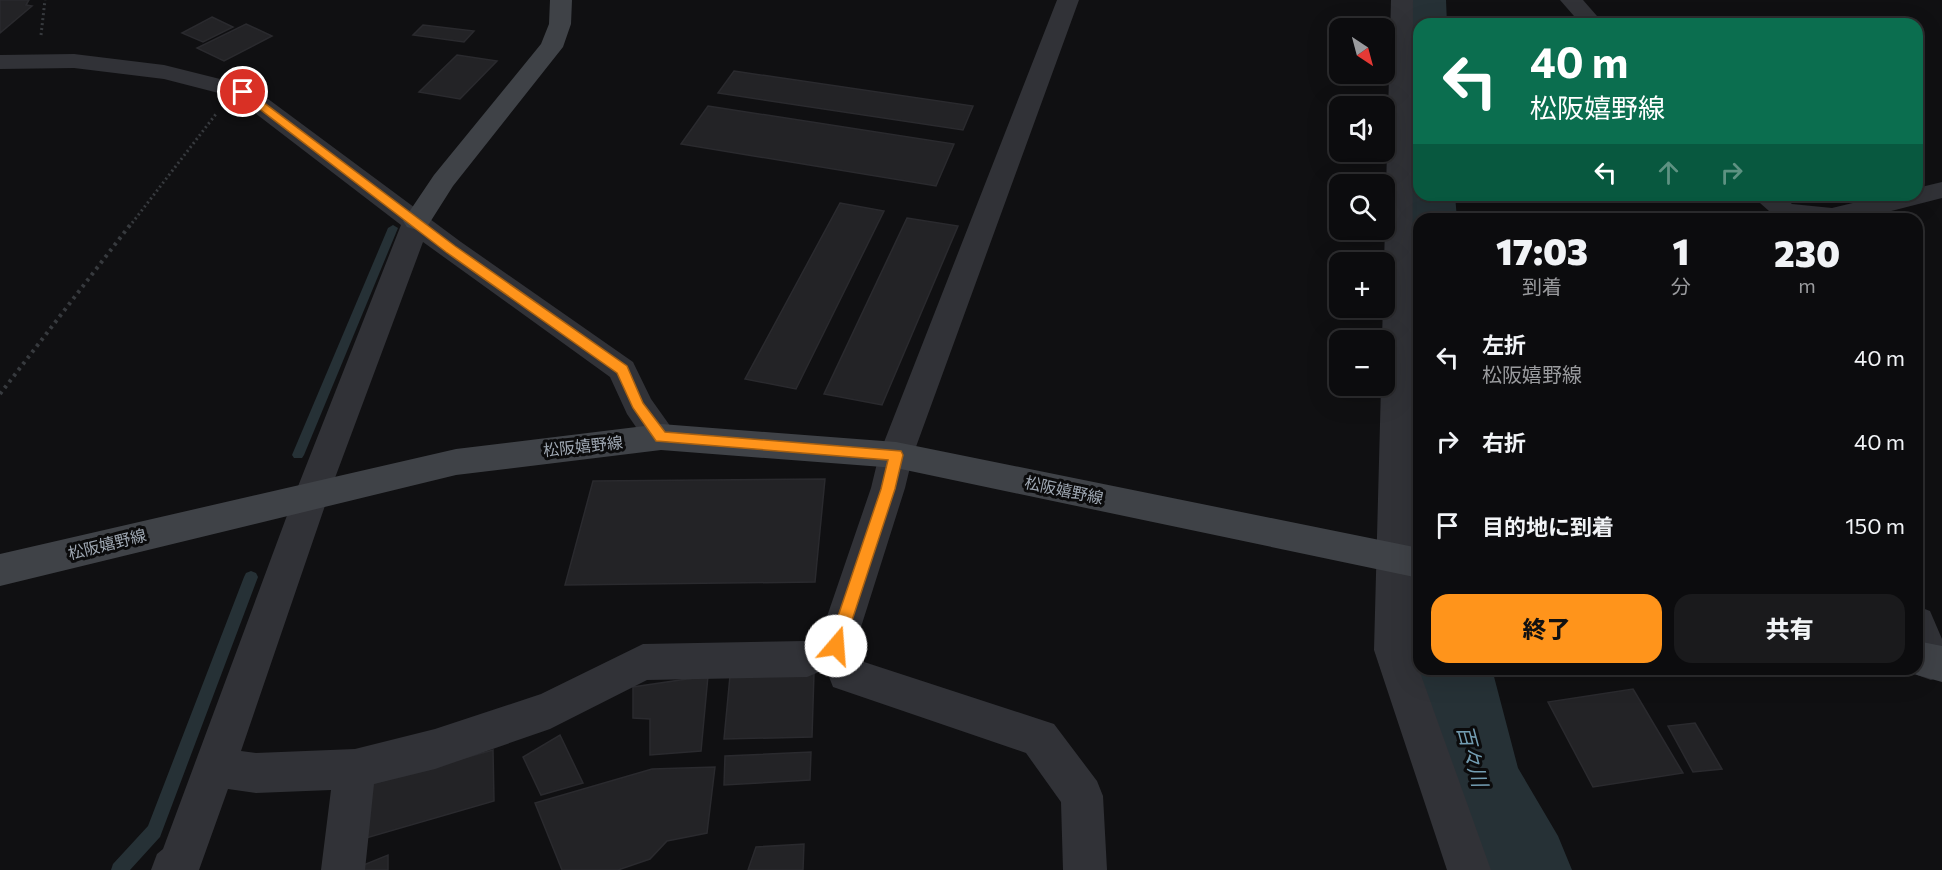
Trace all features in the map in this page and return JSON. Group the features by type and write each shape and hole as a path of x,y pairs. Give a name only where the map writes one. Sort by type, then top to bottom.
{"main road":[{"path":"417,221 443,181 551,47 558,36 562,21 561,0"},
{"name":"松阪嬉野線","path":"0,570 312,494 456,462 661,437 896,455 1406,560"}],"street":[{"path":"1068,0 896,455 888,489 836,646 847,674 1040,738 1082,796 1085,870"},
{"path":"1402,0 1406,560 1393,650 1468,870"},
{"path":"1571,0 1588,18"},
{"path":"0,62 74,61 164,72 243,92 417,221 451,249 622,370 638,405 661,437"},
{"path":"1923,195 1942,190"},
{"path":"1848,213 1897,201"},
{"path":"1778,209 1805,213"},
{"path":"178,868 312,494 417,221"},
{"path":"1923,641 1930,662"},
{"path":"214,767 256,773 355,769 435,749 550,710 643,662 807,659 836,646"},
{"path":"343,870 355,769"}],"path":[{"path":"38,61 45,0"},
{"path":"0,394 219,111 243,92"}],"building":[{"path":"0,0 29,0 26,5 32,6 0,33"},
{"path":"212,17 233,27 203,42 182,33"},
{"path":"246,24 272,36 224,61 197,48"},
{"path":"423,25 474,31 464,42 413,35"},
{"path":"457,55 497,61 460,99 419,92"},
{"path":"734,71 973,106 963,130 718,93"},
{"path":"708,106 954,144 936,186 681,144"},
{"path":"840,203 884,211 796,389 745,379"},
{"path":"907,218 958,226 882,405 824,394"},
{"path":"825,479 815,582 565,585 593,481"},
{"path":"814,673 812,737 724,739 730,676"},
{"path":"708,676 701,751 650,755 650,719 633,718 633,687"},
{"path":"1633,689 1683,773 1593,787 1548,702"},
{"path":"1695,723 1722,769 1693,772 1668,726"},
{"path":"560,735 583,783 541,795 523,757"},
{"path":"493,750 494,801 366,838 368,785"},
{"path":"811,752 810,780 724,785 725,756"},
{"path":"715,767 707,833 667,841 650,859 618,870 562,870 535,803 652,769"},
{"path":"804,844 803,870 748,870 756,847"},
{"path":"388,855 388,870 361,870 361,866"}],"waterway":[{"name":"百々川","path":"1422,0 1422,18"},
{"name":"百々川","path":"1426,201 1427,213"},
{"path":"298,455 393,228"},
{"path":"119,870 154,831 251,577"},
{"name":"百々川","path":"1451,675 1476,784 1524,870"}],"route":[{"path":"243,92 417,221 451,249 622,370 638,405 661,437 896,455 888,489 836,646"}]}
